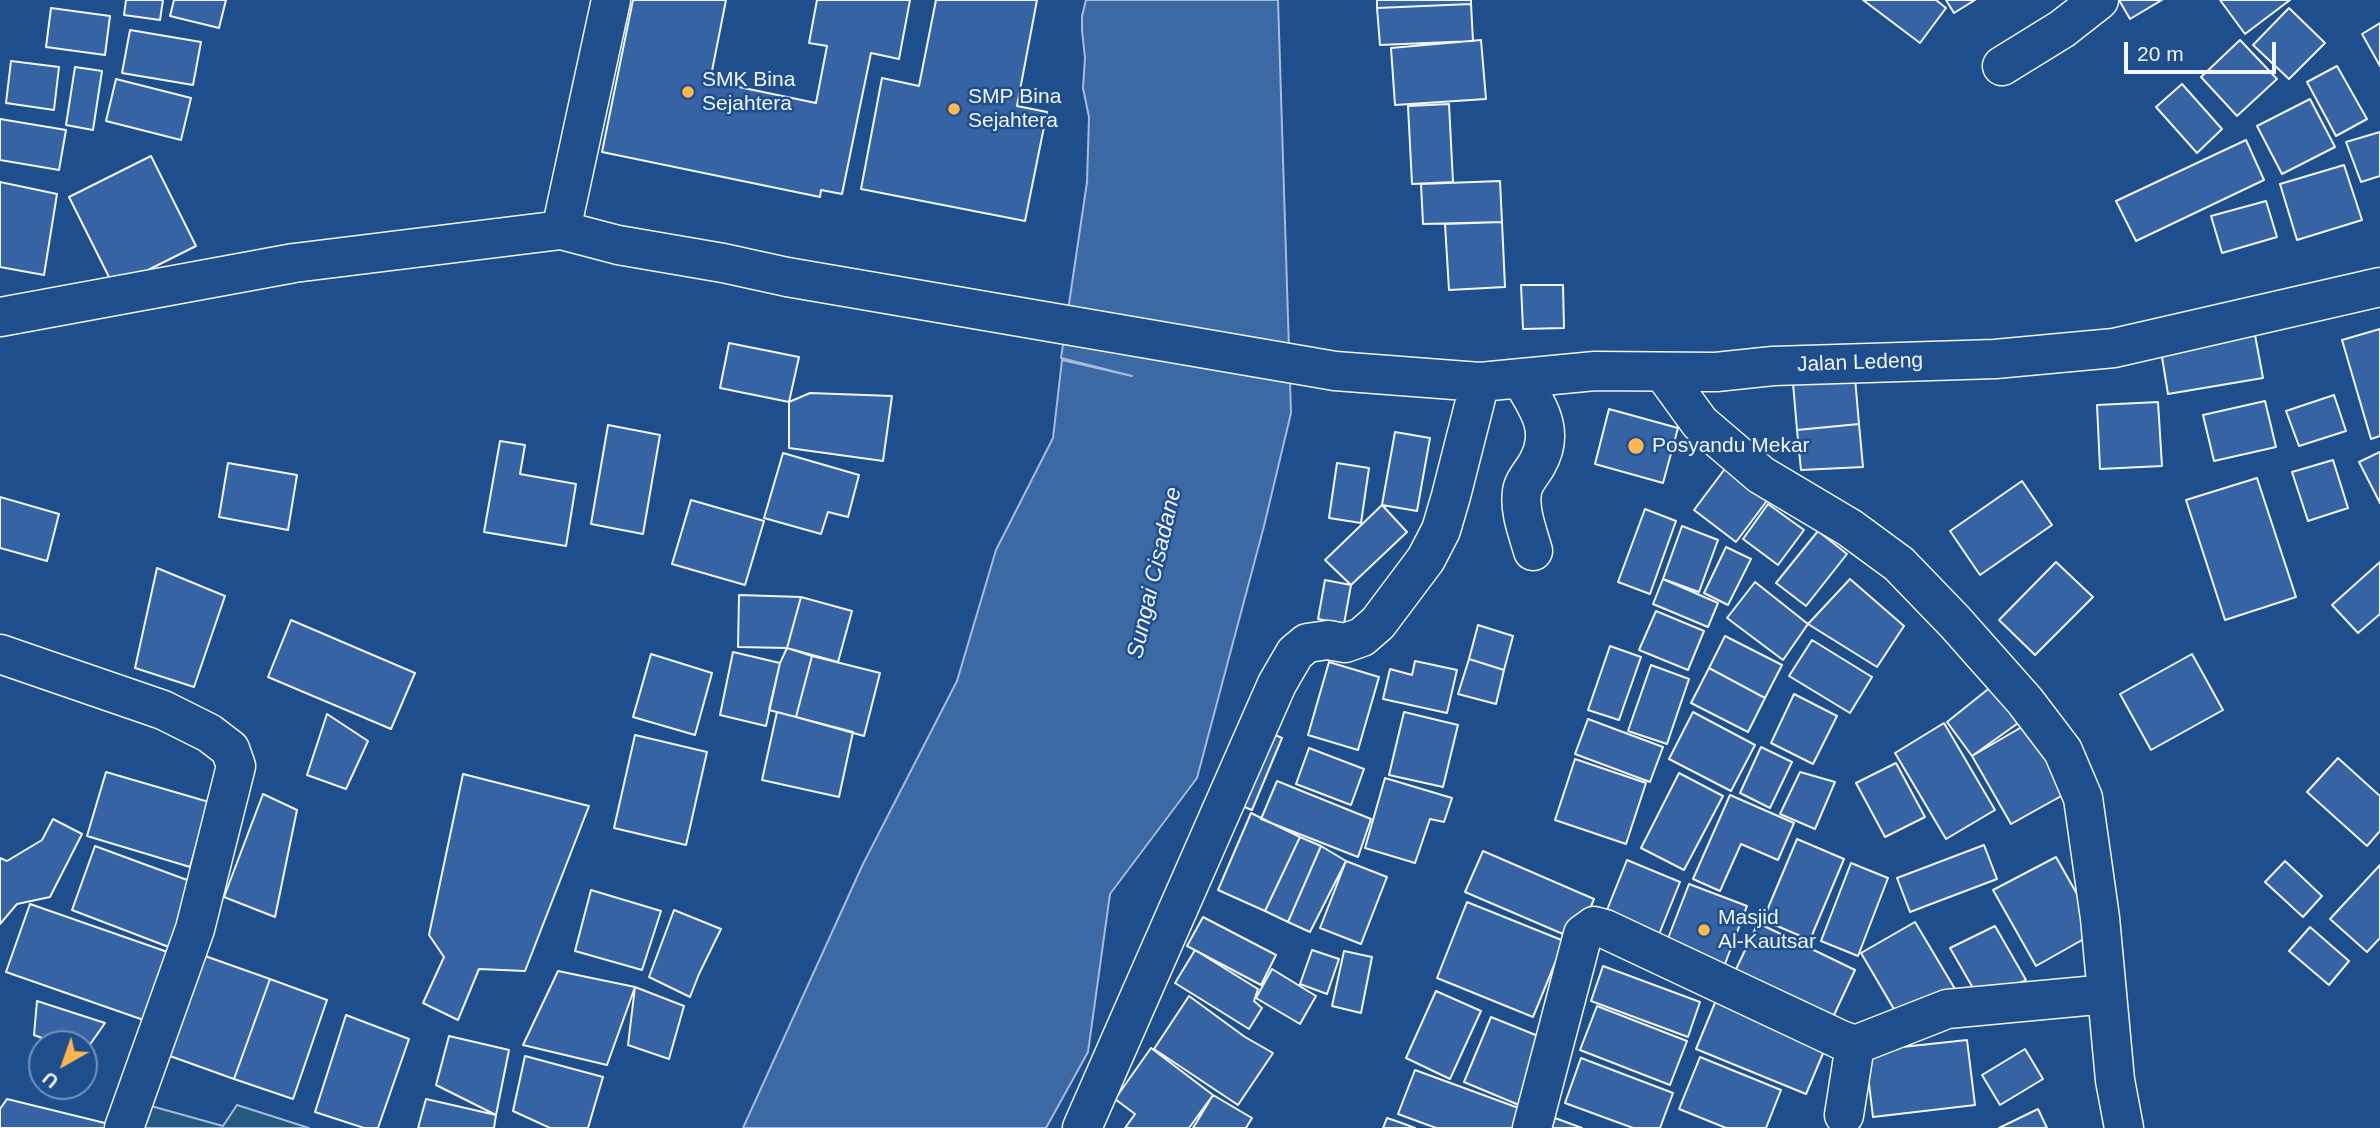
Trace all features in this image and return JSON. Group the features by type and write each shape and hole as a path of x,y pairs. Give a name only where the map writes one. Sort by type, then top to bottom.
{"street":[{"path":"0,317 293,262 561,230 611,0"},
{"path":"2002,66 2062,29 2099,0"},
{"name":"Jalan Ledeng","path":"561,230 618,245 787,277 1335,371 1480,383 1595,371 1716,372 1773,366 1995,359 2114,348 2380,287"},
{"path":"1663,372 1700,423 1761,475 1850,528 1899,564 2025,701 2063,751 2083,798 2100,918 2115,1080 2124,1128"},
{"path":"1521,379 1543,416 1546,439 1539,462 1522,488 1521,500 1533,551"},
{"path":"1082,1128 1277,684 1295,653 1307,643 1328,640 1345,643 1362,637 1378,623 1426,559 1444,519 1480,383"},
{"path":"0,654 163,710 209,733 230,749 236,766 195,929 124,1128"},
{"path":"1532,1128 1583,934 1594,926 1855,1045 1947,1009 2107,994"},
{"path":"1844,1115 1855,1045"}],"shaded area":[{"path":"237,1105 309,1128 144,1128 151,1106 223,1126"}],"water":[{"name":"Sungai Cisadane","path":"1086,0 1278,0 1291,413 1197,778 1110,894 1088,1052 1046,1128 743,1128 863,864 957,681 996,550 1053,438 1062,360 1132,376 1061,358 1087,182 1089,117 1083,88 1085,58 1082,30"}],"building":[{"path":"126,0 163,0 160,20 124,15"},
{"path":"174,0 226,0 219,28 170,16"},
{"name":"SMK Bina Sejahtera","path":"633,0 726,0 710,81 816,103 827,46 809,43 817,0 910,0 899,59 871,53 842,194 821,190 820,197 602,152"},
{"name":"SMP Bina Sejahtera","path":"936,0 1037,0 1017,106 1047,112 1025,221 861,189 882,78 919,86"},
{"path":"1377,0 1471,0 1471,4 1377,8"},
{"path":"1863,0 1936,0 1946,8 1920,43"},
{"path":"1946,0 1975,0 1954,13"},
{"path":"2119,0 2162,0 2130,19"},
{"path":"2220,0 2290,0 2245,34"},
{"path":"1471,4 1473,41 1380,45 1377,8"},
{"path":"51,8 110,16 105,55 46,47"},
{"path":"2289,8 2325,43 2289,79 2253,45"},
{"path":"2380,23 2380,66 2362,34"},
{"path":"130,30 201,42 193,85 122,73"},
{"path":"1481,40 1486,99 1395,105 1391,48"},
{"path":"2240,40 2277,79 2237,116 2201,77"},
{"path":"11,61 59,67 54,110 6,103"},
{"path":"2337,66 2367,119 2336,136 2307,82"},
{"path":"75,67 102,71 93,130 66,125"},
{"path":"116,79 191,98 181,140 106,121"},
{"path":"2182,84 2222,129 2197,153 2156,107"},
{"path":"2310,99 2335,147 2282,174 2257,126"},
{"path":"1449,104 1453,182 1412,184 1408,106"},
{"path":"0,119 66,130 59,170 0,160"},
{"path":"2380,132 2380,176 2361,182 2346,142"},
{"path":"2246,140 2264,180 2136,241 2116,201"},
{"path":"151,156 196,246 114,287 69,197"},
{"path":"2344,165 2362,220 2297,240 2280,184"},
{"path":"1500,181 1502,222 1423,224 1421,184"},
{"path":"0,182 57,194 44,275 0,267"},
{"path":"2266,201 2277,237 2222,253 2211,216"},
{"path":"1502,222 1505,287 1449,290 1445,224"},
{"path":"1521,285 1563,285 1564,328 1523,329"},
{"path":"2380,329 2380,436 2371,439 2342,340"},
{"path":"2255,335 2263,378 2168,394 2161,351"},
{"path":"729,343 799,357 789,402 720,388"},
{"path":"1855,378 1859,424 1797,430 1793,383"},
{"path":"810,393 892,396 883,461 789,448 789,402"},
{"path":"2334,395 2346,431 2299,446 2286,411"},
{"path":"2265,401 2276,447 2214,461 2203,415"},
{"path":"2158,402 2162,466 2100,469 2097,405"},
{"name":"Posyandu Mekar","path":"1609,409 1678,428 1663,483 1595,464"},
{"path":"1859,424 1863,467 1801,470 1797,430"},
{"path":"608,425 660,435 643,534 591,524"},
{"path":"1395,432 1430,438 1417,511 1382,505"},
{"path":"500,441 525,445 520,474 576,484 566,546 484,532"},
{"path":"2380,452 2380,503 2359,462"},
{"path":"783,453 859,475 848,517 828,512 821,534 764,518"},
{"path":"2333,460 2348,508 2308,521 2292,472"},
{"path":"228,463 297,475 288,530 219,517"},
{"path":"1337,463 1369,468 1361,523 1329,518"},
{"path":"1727,466 1769,498 1736,542 1694,510"},
{"path":"2257,478 2296,597 2225,620 2186,500"},
{"path":"2022,481 2052,525 1980,575 1950,531"},
{"path":"0,497 59,514 47,561 0,548"},
{"path":"691,500 764,521 745,585 672,564"},
{"path":"1768,504 1804,530 1778,565 1743,539"},
{"path":"1382,505 1407,532 1351,585 1325,560"},
{"path":"1645,509 1676,521 1650,594 1618,582"},
{"path":"1682,526 1718,540 1699,592 1663,579"},
{"path":"1818,531 1847,554 1806,606 1776,583"},
{"path":"1726,547 1751,559 1728,605 1704,593"},
{"path":"2056,562 2093,597 2035,655 1999,620"},
{"path":"2380,562 2380,614 2358,633 2332,605"},
{"path":"157,568 225,596 194,687 135,668"},
{"path":"1663,579 1718,603 1708,627 1653,604"},
{"path":"1850,579 1904,626 1877,667 1808,624"},
{"path":"1325,580 1351,585 1344,624 1318,619"},
{"path":"1755,582 1808,624 1783,660 1727,618"},
{"path":"739,595 801,597 787,648 738,647"},
{"path":"801,597 852,611 838,662 787,648"},
{"path":"1656,611 1704,631 1688,670 1639,650"},
{"path":"291,620 415,673 391,729 268,677"},
{"path":"1478,625 1513,636 1504,670 1469,659"},
{"path":"1725,636 1782,665 1765,698 1709,668"},
{"path":"1812,640 1872,677 1850,713 1789,676"},
{"path":"1610,646 1641,657 1619,720 1588,710"},
{"path":"787,648 812,656 796,717 769,710 780,663"},
{"path":"733,652 780,663 766,726 720,715"},
{"path":"651,654 712,673 695,735 633,717"},
{"path":"2192,654 2223,710 2151,750 2120,694"},
{"path":"812,656 880,673 864,736 796,717"},
{"path":"1469,659 1504,670 1496,704 1458,694"},
{"path":"1415,661 1457,670 1447,713 1383,699 1390,669 1412,675"},
{"path":"1329,662 1379,677 1358,750 1308,735"},
{"path":"1651,665 1689,679 1667,744 1628,731"},
{"path":"1709,668 1765,698 1748,732 1691,703"},
{"path":"1992,686 2021,721 1972,756 1947,722"},
{"path":"1794,694 1837,716 1813,764 1771,743"},
{"path":"777,712 853,732 839,797 762,780"},
{"path":"1404,712 1458,725 1443,787 1389,775"},
{"path":"1693,712 1755,745 1731,791 1669,759"},
{"path":"327,714 368,741 346,789 307,775"},
{"path":"1588,719 1663,747 1650,782 1575,754"},
{"path":"2032,721 2072,790 2011,824 1972,756"},
{"path":"1944,723 1995,810 1946,839 1895,753"},
{"path":"1262,729 1282,738 1252,810 1232,802"},
{"path":"635,735 707,752 686,845 614,828"},
{"path":"1761,747 1792,762 1770,808 1740,793"},
{"path":"1309,748 1364,769 1351,805 1296,784"},
{"path":"2338,758 2380,796 2380,831 2367,846 2307,792"},
{"path":"1575,759 1646,783 1626,844 1555,820"},
{"path":"1896,763 1925,817 1885,837 1856,783"},
{"path":"106,772 209,802 190,867 87,836"},
{"path":"1800,772 1835,782 1815,829 1780,814"},
{"path":"1679,773 1723,796 1684,870 1641,848"},
{"path":"463,774 589,806 525,971 479,969 458,1020 423,1003 444,957 429,935"},
{"path":"1385,778 1452,798 1444,822 1430,819 1415,863 1365,848"},
{"path":"1277,781 1371,819 1358,857 1261,819"},
{"path":"263,794 297,810 275,917 224,897"},
{"path":"1730,795 1794,823 1778,860 1741,844 1720,891 1693,879"},
{"path":"1251,813 1300,837 1265,911 1218,890"},
{"path":"53,819 82,834 50,897 17,904 0,924 0,858 7,861 42,840"},
{"path":"1300,837 1321,846 1288,922 1265,911"},
{"path":"1797,839 1844,859 1810,940 1763,920"},
{"path":"1984,845 1997,879 1910,912 1897,878"},
{"path":"95,846 198,884 174,949 72,910"},
{"path":"1321,846 1346,861 1310,932 1288,922"},
{"path":"1483,851 1594,899 1577,940 1465,892"},
{"path":"2056,857 2098,931 2036,966 1993,890"},
{"path":"1627,860 1680,882 1656,942 1603,920"},
{"path":"1346,861 1387,877 1361,944 1320,928"},
{"path":"2285,861 2322,896 2303,917 2265,882"},
{"path":"1851,863 1888,878 1858,956 1821,941"},
{"path":"2380,865 2380,938 2367,952 2330,919"},
{"name":"Masjid Al-Kautsar","path":"1689,884 1747,906 1720,977 1662,954"},
{"path":"591,890 661,911 642,970 575,951"},
{"path":"1467,902 1564,941 1533,1017 1437,978"},
{"path":"30,904 179,956 155,1024 6,972"},
{"path":"674,910 721,929 690,997 649,977"},
{"path":"1203,917 1276,955 1261,985 1187,946"},
{"path":"1915,922 1955,989 1901,1021 1861,953"},
{"path":"1758,923 1855,970 1827,1030 1729,984"},
{"path":"1995,926 2026,980 1981,1002 1950,948"},
{"path":"2310,927 2349,961 2329,985 2289,951"},
{"path":"1195,950 1258,989 1254,1001 1262,1008 1249,1029 1175,983"},
{"path":"1312,950 1339,959 1327,994 1300,984"},
{"path":"1344,951 1372,957 1361,1013 1332,1006"},
{"path":"205,956 270,979 234,1079 170,1056"},
{"path":"1603,966 1700,1002 1688,1037 1591,1001"},
{"path":"1272,969 1316,996 1300,1024 1256,998"},
{"path":"558,971 635,987 607,1065 523,1045"},
{"path":"270,979 327,1000 293,1099 234,1079"},
{"path":"635,987 684,1006 669,1059 628,1045"},
{"path":"1436,991 1481,1011 1450,1079 1406,1058"},
{"path":"1719,993 1829,1039 1806,1094 1696,1049"},
{"path":"1189,996 1245,1037 1273,1053 1238,1105 1154,1049"},
{"path":"37,1001 105,1023 98,1033 98,1030 34,1030"},
{"path":"1597,1006 1687,1041 1670,1085 1580,1050"},
{"path":"346,1015 409,1039 378,1128 364,1128 315,1112"},
{"path":"1491,1017 1553,1042 1526,1108 1464,1082"},
{"path":"449,1036 509,1050 496,1115 436,1085"},
{"path":"1967,1040 1975,1105 1873,1117 1865,1051"},
{"path":"1151,1048 1213,1095 1189,1128 1125,1128 1135,1114 1115,1099"},
{"path":"2025,1049 2043,1079 2000,1105 1982,1075"},
{"path":"525,1056 603,1077 588,1128 550,1128 513,1111"},
{"path":"1700,1057 1781,1090 1766,1128 1726,1128 1679,1109"},
{"path":"1581,1058 1673,1093 1660,1128 1633,1128 1565,1103"},
{"path":"1415,1070 1535,1114 1529,1128 1436,1128 1398,1114"},
{"path":"1213,1095 1252,1118 1246,1128 1193,1128"},
{"path":"7,1099 113,1125 112,1128 0,1128 0,1109"},
{"path":"426,1099 496,1115 494,1128 418,1128"},
{"path":"2038,1109 2047,1128 1999,1128"},
{"path":"1387,1118 1399,1122 1415,1128 1383,1128"},
{"path":"1555,1118 1582,1128 1551,1128"}],"place":[{"name":"SMK Bina Sejahtera","path":"688,92"},
{"name":"SMP Bina Sejahtera","path":"954,109"},
{"name":"Posyandu Mekar","path":"1636,446"},
{"name":"Masjid Al-Kautsar","path":"1704,930"}]}
